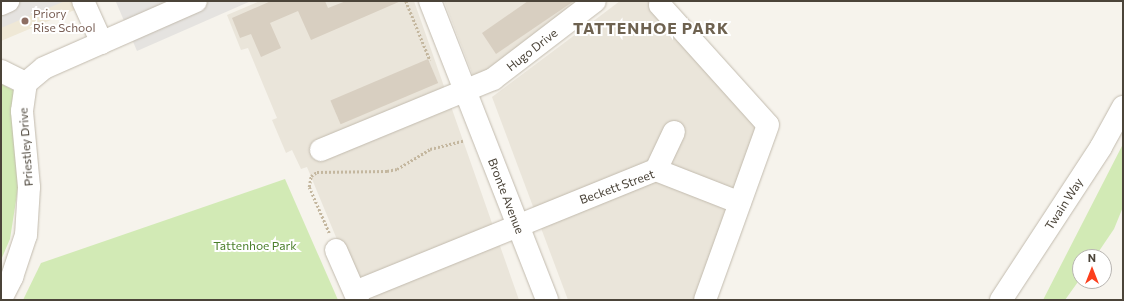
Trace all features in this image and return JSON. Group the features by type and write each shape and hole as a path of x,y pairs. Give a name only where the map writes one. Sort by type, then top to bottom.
{"street":[{"path":"1,4 8,1"},
{"path":"83,1 102,43"},
{"path":"1,71 26,83 44,68 196,1"},
{"name":"Bronte Avenue","path":"430,1 547,300"},
{"name":"Hugo Drive","path":"466,93 493,79 595,1"},
{"path":"660,5 768,125 705,300"},
{"name":"Priestley Drive","path":"1,300 12,277 26,235 29,187 22,111 26,83"},
{"path":"321,150 466,93"},
{"name":"Twain Way","path":"1001,300 1102,147 1123,107"},
{"path":"656,170 674,132"},
{"name":"Beckett Street","path":"357,296 518,225 656,170 740,203"},
{"path":"336,250 357,296"}],"path":[{"path":"336,250 309,187 311,176 317,172 387,171 397,168 430,149 463,141"}],"shaded area":[{"name":"Priory Rise School","path":"1,1 96,1 1,41"},
{"path":"1,1 65,1 1,28"},
{"path":"251,1 137,51 116,2"},
{"path":"260,1 414,1 519,300 362,300 307,167 301,169 292,150 286,153 272,120 277,118 248,48 241,50 227,15"},
{"path":"444,1 584,1 475,81"},
{"path":"620,1 649,1 761,128 697,300 568,300 492,97"}],"green space":[{"path":"1,84 15,91 18,188 10,239 1,260"},
{"path":"1123,144 1123,207 1114,229 1100,249 1072,249 1073,289 1065,300 1043,300"},
{"name":"Tattenhoe Park","path":"285,179 338,300 23,300 41,263"}],"building":[{"path":"271,1 325,1 328,8 346,1 401,1 311,40 298,11 270,23 281,48 261,57 251,34 240,38 232,18"},
{"path":"528,1 574,1 496,54 482,33"},
{"path":"428,59 438,83 341,124 330,100"}],"place":[{"name":"Priory Rise School","path":"25,21"}],"district":[{"name":"TATTENHOE PARK","path":"651,28"}]}
